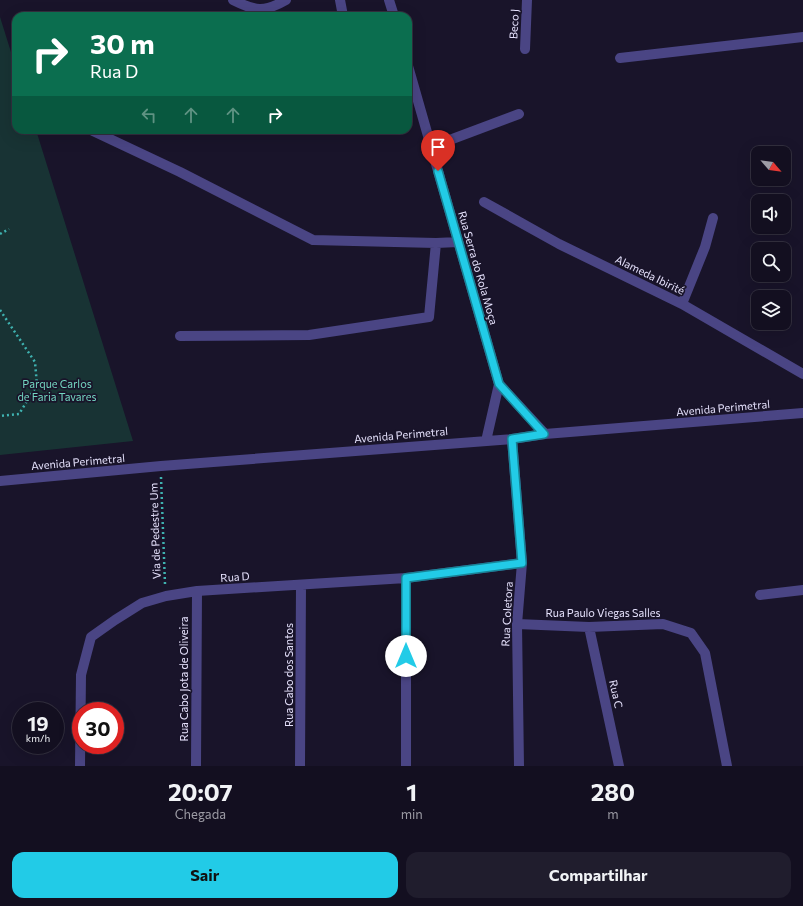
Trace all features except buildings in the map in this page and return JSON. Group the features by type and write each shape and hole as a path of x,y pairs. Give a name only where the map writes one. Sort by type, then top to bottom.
{"street":[{"path":"233,0 255,9 265,10 286,0"},
{"path":"389,0 393,12"},
{"name":"Beco J","path":"525,49 528,0"},
{"path":"620,58 803,37"},
{"name":"Rua Serra do Rola Moça","path":"412,80 499,384 544,434"},
{"path":"431,147 519,114"},
{"path":"99,134 180,172 313,240 436,243 458,242"},
{"name":"Alameda Ibirité","path":"484,202 559,244 682,304 803,374"},
{"path":"682,304 705,247 713,218"},
{"path":"180,336 309,335 429,317 436,243"},
{"name":"Rua Serra do Rola Moça","path":"486,441 499,384"},
{"name":"Avenida Perimetral","path":"0,481 161,466 512,439 544,434 803,413"},
{"name":"Rua Coletora","path":"512,439 522,563 517,624 519,766"},
{"name":"Rua D","path":"80,766 81,675 91,637 142,603 166,596 196,591 406,578 522,563"},
{"path":"406,578 406,766"},
{"name":"Rua Cabo dos Santos","path":"300,766 301,585"},
{"path":"760,595 803,590"},
{"name":"Rua Cabo Jota de Oliveira","path":"196,591 196,766"},
{"name":"Rua Paulo Viegas Salles","path":"517,624 589,627 663,624 691,633 706,653 727,766"},
{"name":"Rua C","path":"589,627 620,766"}],"path":[{"path":"0,234 9,229"},
{"path":"0,310 35,362 37,385 19,414 0,416"},
{"name":"Via de Pedestre Um","path":"161,466 166,596"}],"green space":[{"name":"Parque Carlos de Faria Tavares","path":"0,17 12,55 12,134 37,134 133,441 0,455"}],"route":[{"path":"406,656 406,578 522,563 512,439 544,434 499,384 438,171"}]}
